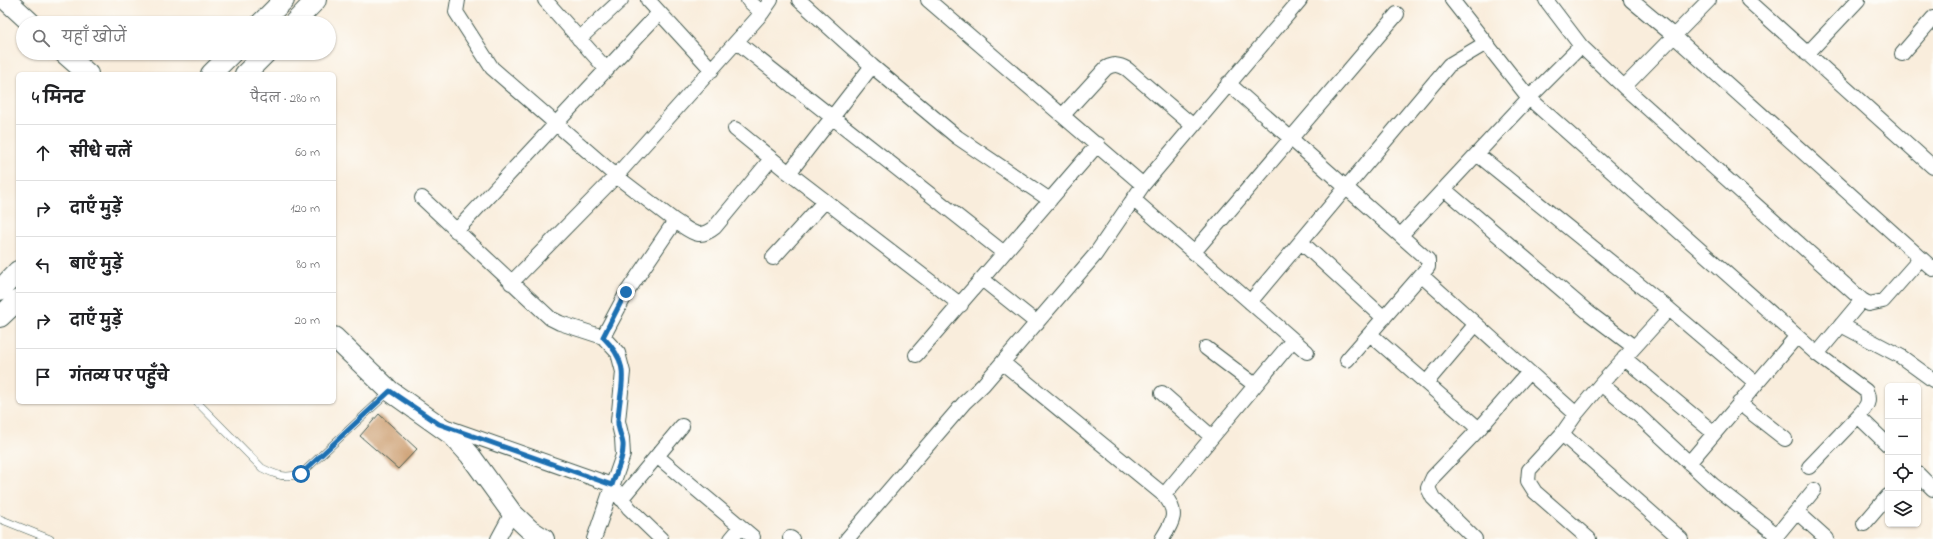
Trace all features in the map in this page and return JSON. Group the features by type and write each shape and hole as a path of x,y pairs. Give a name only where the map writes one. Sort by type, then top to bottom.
{"street":[{"path":"6,0 23,16"},
{"path":"268,16 284,0"},
{"path":"301,16 316,0"},
{"path":"458,0 456,12 492,68 616,176 675,221 695,234 706,234 715,227 771,159"},
{"path":"545,0 606,70"},
{"path":"579,39 621,0"},
{"path":"648,0 712,70"},
{"path":"748,0 762,13"},
{"path":"511,283 616,176 737,42 771,0"},
{"path":"799,0 872,66 957,137 1050,200"},
{"path":"928,0 1098,144 1143,185"},
{"path":"847,539 964,403 1003,363 1095,255 1143,185 1192,125 1300,0"},
{"path":"1452,0 1529,98 1817,354 1866,391 1869,397 1868,405 1809,467"},
{"path":"1546,0 1581,46 1624,87 1862,300 1869,304 1883,301 1921,258"},
{"path":"1631,0 1674,36 1933,269"},
{"path":"1624,87 1709,0"},
{"path":"1748,0 1807,54 1931,162"},
{"path":"1807,54 1858,0"},
{"path":"456,231 659,12"},
{"path":"1194,252 1398,14"},
{"path":"1902,54 1933,18"},
{"path":"737,42 1004,253"},
{"path":"1250,302 1449,65 1486,43"},
{"path":"1401,236 1529,98 1581,46"},
{"path":"72,60 86,72"},
{"path":"213,72 225,60"},
{"path":"247,72 259,60"},
{"path":"1063,115 1106,68 1114,64 1120,65 1127,69 1192,125"},
{"path":"789,173 872,66"},
{"path":"1228,83 1292,138 1428,260 1428,267 1347,360"},
{"path":"735,129 825,202 961,305"},
{"path":"916,355 961,305 1098,144"},
{"path":"1477,154 1669,309 1756,383"},
{"path":"1444,188 1589,313 1634,347"},
{"path":"422,198 550,318 560,324 603,337 618,353 623,372 618,421 622,438 623,455 594,539"},
{"path":"1133,199 1307,352"},
{"path":"773,258 825,202"},
{"path":"603,337 626,292 675,221"},
{"path":"1301,242 1384,318"},
{"path":"0,290 16,273"},
{"path":"1421,275 1576,414"},
{"path":"982,279 1037,323"},
{"path":"1817,354 1862,300"},
{"path":"0,318 16,302"},
{"path":"1589,539 1535,492 1528,481 1529,470 1562,434 1576,414 1601,384 1669,309"},
{"path":"1426,383 1476,324"},
{"path":"1841,325 1900,356 1933,380"},
{"path":"1370,334 1479,429"},
{"path":"1689,463 1797,336"},
{"path":"336,339 390,391 439,424 470,455 512,513 530,530 544,539"},
{"path":"1164,495 1293,340"},
{"path":"1206,348 1255,385"},
{"path":"1624,358 1714,433"},
{"path":"1003,363 1164,495 1172,504 1173,513 1172,524 1162,539"},
{"path":"1475,539 1434,498 1428,488 1434,477 1529,372"},
{"path":"1601,384 1637,414 1713,485 1776,537 1814,490"},
{"path":"1162,392 1212,437"},
{"path":"1739,403 1785,439"},
{"path":"1858,416 1885,442"},
{"path":"439,424 612,485 621,499 661,539"},
{"path":"621,499 658,457 682,426"},
{"path":"1562,434 1681,539"},
{"path":"658,457 753,537"},
{"path":"1921,477 1933,489"},
{"path":"1864,524 1885,500"},
{"path":"1797,512 1827,539"},
{"path":"498,539 512,513"},
{"path":"731,539 741,527"}],"lane":[{"path":"199,404 262,468 275,475 287,478 301,474 390,391"},
{"path":"0,519 50,539"}],"building":[{"path":"379,414 417,449 398,469 360,436"}],"route":[{"path":"301,474 390,391 439,424 612,485 623,455 622,438 618,427 623,372 618,353 603,337 626,292"}]}
